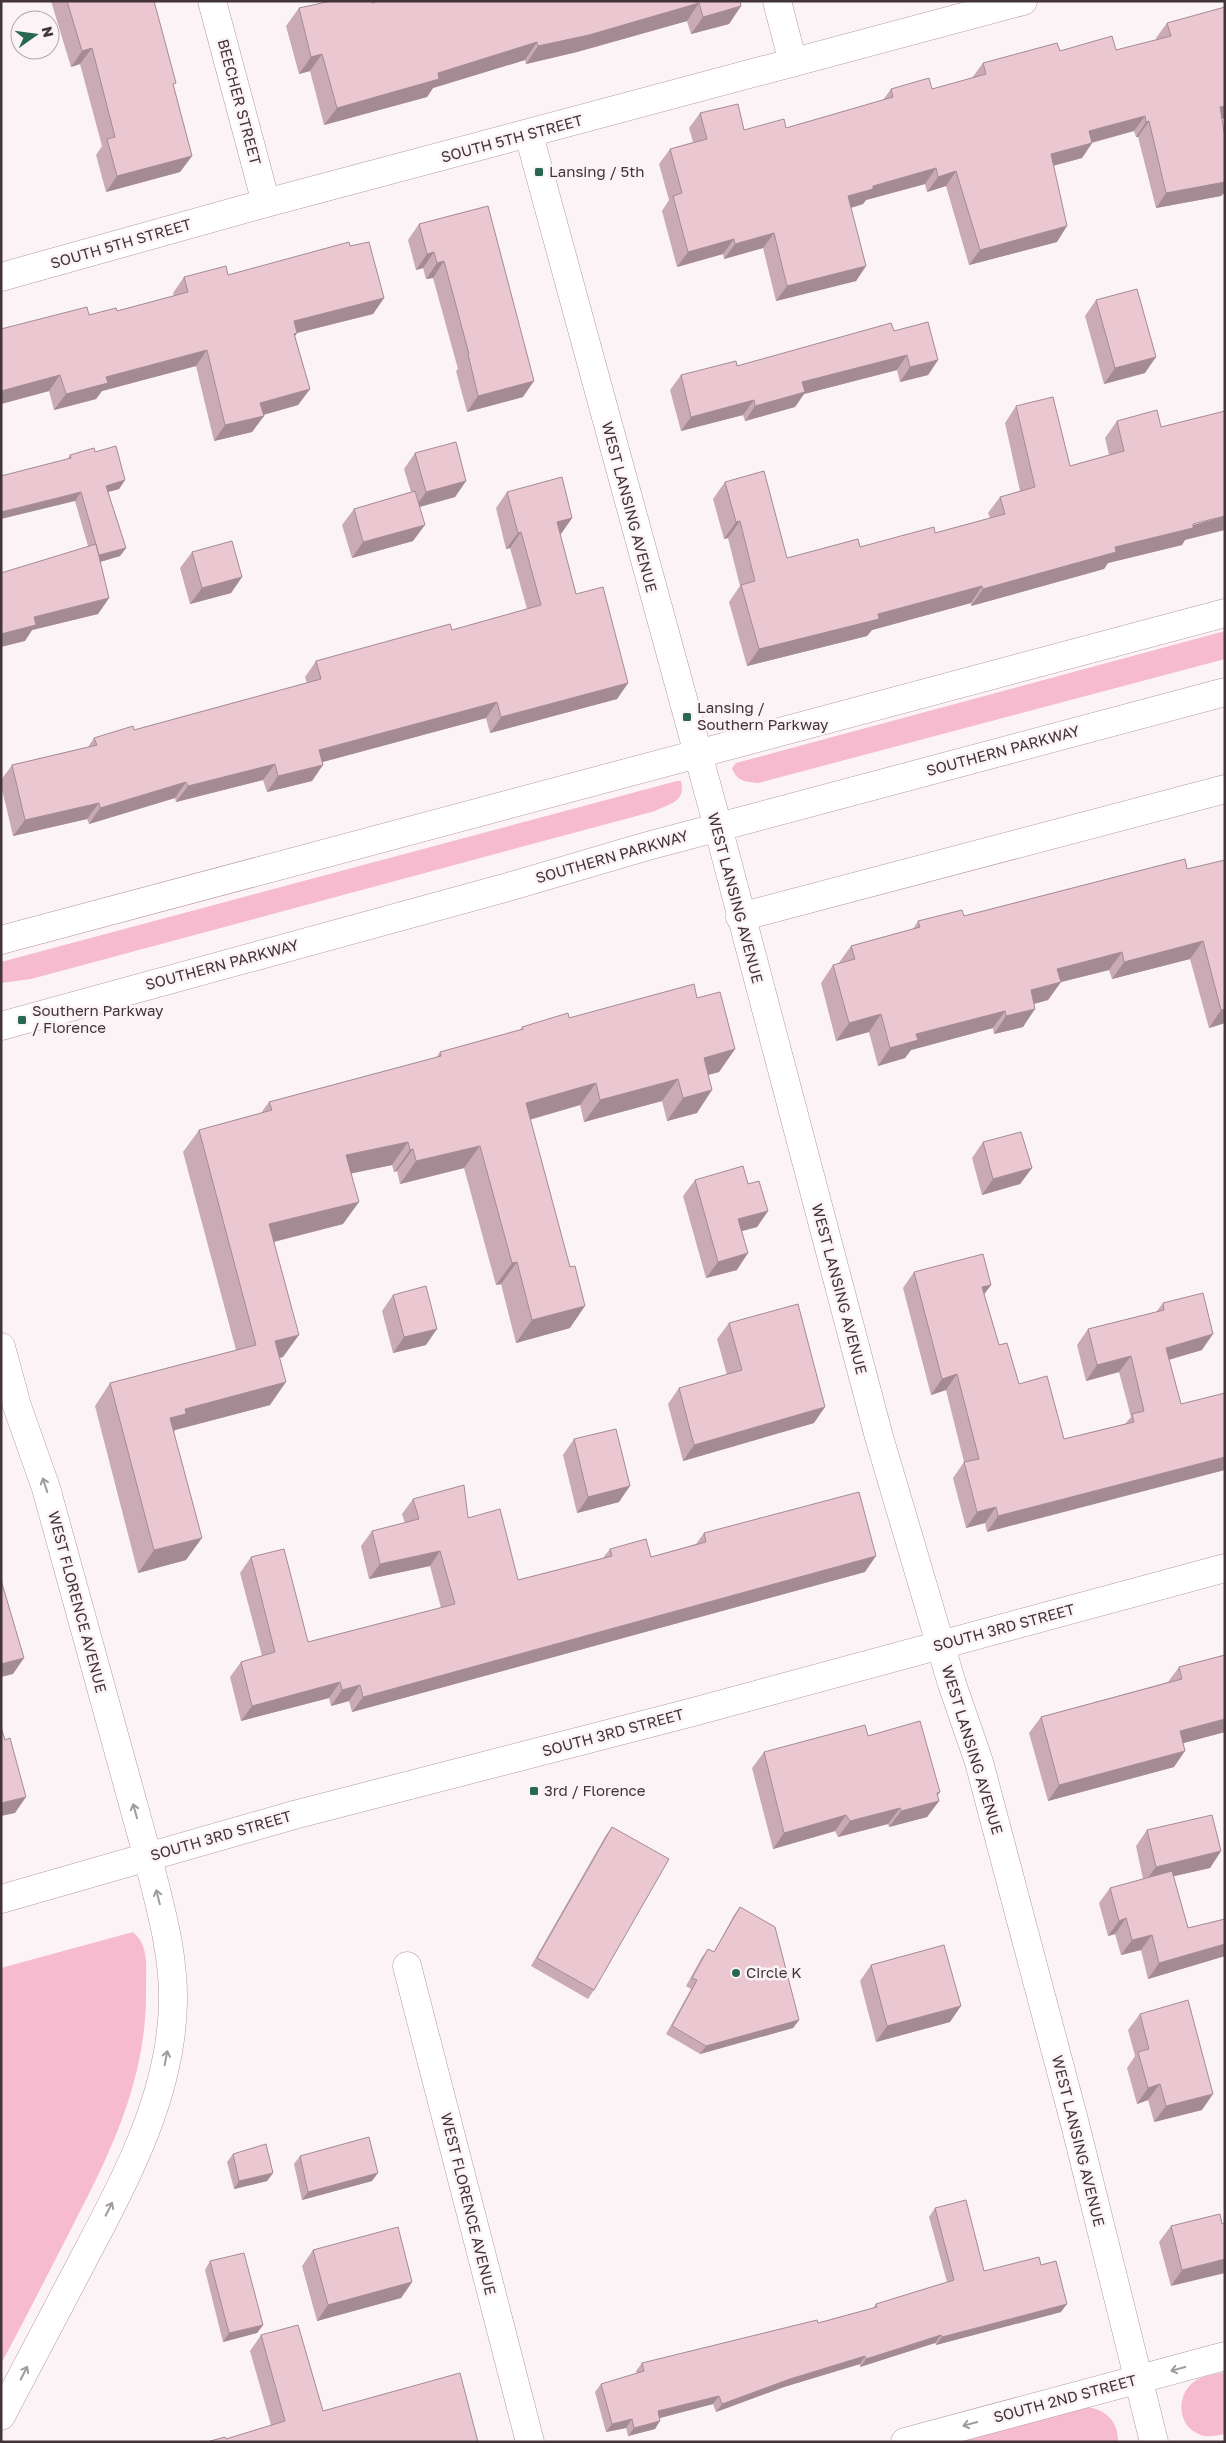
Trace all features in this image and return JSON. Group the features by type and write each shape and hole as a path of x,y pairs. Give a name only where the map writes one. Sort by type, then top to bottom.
{"main road":[{"name":"BEECHER STREET","path":"212,1 266,203"},
{"path":"777,1 793,63"},
{"name":"SOUTH 5TH STREET","path":"1,277 266,203 529,135 1023,1"},
{"name":"WEST LANSING AVENUE","path":"529,135 696,755 718,827 740,917 879,1437 941,1645 979,1762 1077,2134 1154,2442"},
{"path":"1,940 1225,614"},
{"name":"SOUTHERN PARKWAY","path":"1,1026 718,827 1225,692"},
{"path":"740,917 1225,789"},
{"name":"WEST FLORENCE AVENUE","path":"1,1347 17,1406 46,1488 148,1858 166,1932 172,1978 173,2005 159,2093 143,2140 1,2416"},
{"name":"SOUTH 3RD STREET","path":"1,1899 294,1815 941,1645 1225,1568"},
{"name":"WEST FLORENCE AVENUE","path":"407,1966 530,2442"},
{"name":"SOUTH 2ND STREET","path":"905,2442 1225,2356"}],"shaded area":[{"path":"1225,631 1225,659 758,783 739,778 732,768 736,763"},
{"path":"681,781 682,788 679,798 655,811 31,979 1,983 1,962"},
{"path":"133,1932 142,1943 146,1956 145,2019 141,2051 125,2112 86,2200 1,2364 1,1968"},
{"path":"1225,2372 1225,2434 1201,2435 1193,2431 1183,2418 1182,2402 1184,2394 1198,2379"},
{"path":"1085,2407 1099,2410 1109,2417 1116,2428 1118,2442 953,2442"}],"building":[{"path":"67,1 154,1 176,83 173,84 192,156 117,176 107,139 115,137 92,48 82,51"},
{"path":"331,1 372,1 372,3 378,1 740,1 741,6 703,17 699,3 589,35 538,46 537,42 438,73 439,79 337,108 322,54 311,57 299,8"},
{"path":"1225,7 1225,106 1220,107 1225,138 1225,182 1166,193 1149,121 1146,122 1145,116 1089,131 1092,143 1051,154 1067,226 980,250 956,171 938,177 936,168 873,186 873,189 848,196 866,266 787,286 774,233 735,244 734,239 688,252 673,196 682,193 670,149 707,139 700,113 738,104 744,130 784,119 786,128 893,97 891,89 929,78 932,89 986,74 983,63 1057,43 1060,51 1112,36 1116,50 1171,36 1167,23"},
{"path":"488,206 534,381 478,396 469,354 444,261 437,263 434,252 427,254 419,224"},
{"path":"349,242 350,246 369,242 384,298 294,321 297,333 294,334 310,389 260,403 264,416 225,425 207,350 106,377 108,383 66,394 60,375 1,391 1,329 87,307 89,315 116,308 117,311 188,292 184,277 226,266 228,275"},
{"path":"1137,289 1156,357 1115,368 1096,300"},
{"path":"928,322 938,360 910,367 907,355 802,382 805,392 755,406 754,400 691,417 681,375 736,361 737,366 891,323 894,331"},
{"path":"1053,397 1070,466 1124,451 1117,421 1157,410 1161,427 1225,411 1225,516 1193,524 1193,528 1115,547 1116,552 983,589 982,586 878,614 879,619 759,649 741,585 755,581 740,521 736,522 725,482 764,471 787,558 858,539 860,547 934,527 935,533 1005,514 1000,497 1035,487 1016,406"},
{"path":"456,442 466,481 426,492 415,453"},
{"path":"116,446 125,480 106,486 126,548 99,555 81,492 1,512 1,476 71,458 70,455 94,448 95,452"},
{"path":"562,477 572,518 557,522 576,594 603,587 628,683 501,717 497,702 319,750 323,765 278,776 275,764 188,786 186,782 100,808 99,803 25,820 12,765 97,745 94,738 133,726 134,730 321,679 316,661 450,624 452,630 541,605 521,532 518,533 507,492"},
{"path":"415,491 425,525 363,542 354,509"},
{"path":"232,541 242,577 202,588 192,552"},
{"path":"96,544 109,598 34,617 36,625 1,634 1,573"},
{"path":"1185,859 1187,869 1225,860 1225,1009 1221,1010 1203,941 1124,962 1122,952 1057,969 1061,982 1031,990 1035,1009 1006,1016 1005,1011 916,1034 918,1040 890,1048 881,1014 849,1023 833,965 855,959 851,946 920,927 918,921 962,910 964,916"},
{"path":"694,984 697,998 720,992 735,1049 704,1058 712,1090 683,1098 678,1079 600,1100 596,1083 526,1103 570,1267 575,1266 585,1306 532,1320 517,1262 512,1263 480,1146 416,1161 413,1149 410,1150 408,1142 346,1155 359,1202 269,1224 299,1335 275,1341 286,1382 185,1409 186,1414 170,1418 202,1538 154,1550 110,1383 256,1345 199,1130 272,1110 269,1102 441,1056 440,1052 523,1029 522,1027 568,1013 569,1018"},
{"path":"1021,1132 1032,1168 993,1179 983,1142"},
{"path":"743,1166 748,1184 759,1181 768,1211 738,1219 748,1253 718,1262 695,1180"},
{"path":"983,1254 991,1285 982,1287 999,1345 1007,1343 1019,1384 1047,1376 1064,1439 1134,1422 1132,1414 1144,1411 1131,1356 1097,1365 1088,1329 1164,1310 1163,1303 1203,1293 1213,1334 1166,1348 1181,1404 1225,1393 1225,1457 998,1516 996,1507 977,1512 964,1462 979,1459 957,1374 942,1379 914,1272"},
{"path":"426,1286 437,1329 404,1337 393,1295"},
{"path":"798,1304 825,1407 694,1445 679,1388 742,1370 729,1323"},
{"path":"616,1429 630,1486 588,1497 574,1439"},
{"path":"464,1485 468,1518 500,1509 518,1580 612,1556 610,1549 646,1539 651,1557 706,1542 704,1533 859,1492 876,1556 363,1697 360,1685 342,1690 340,1682 252,1706 241,1662 275,1652 251,1557 284,1549 308,1642 455,1604 440,1551 380,1564 372,1531 419,1519 413,1499"},
{"path":"1,1580 24,1658 1,1664"},
{"path":"1225,1655 1225,1719 1180,1731 1185,1751 1059,1785 1041,1717 1182,1679 1179,1667"},
{"path":"920,1721 940,1792 937,1793 939,1801 901,1811 900,1808 850,1821 846,1815 784,1833 764,1752 865,1725 868,1736"},
{"path":"1,1727 5,1740 10,1738 26,1797 1,1803"},
{"path":"1212,1815 1221,1851 1156,1867 1147,1830"},
{"path":"612,1827 669,1859 594,1990 537,1958"},
{"path":"1172,1871 1188,1928 1225,1919 1225,1944 1159,1963 1152,1935 1132,1940 1126,1918 1119,1921 1110,1888"},
{"name":"Circle K","path":"740,1907 775,1927 799,2020 706,2046 672,2026 697,1980 692,1978 708,1949 714,1952"},
{"path":"944,1945 961,2006 887,2026 871,1965"},
{"path":"1188,2000 1213,2094 1166,2106 1160,2084 1148,2088 1138,2052 1149,2049 1140,2014"},
{"path":"369,2137 378,2173 308,2192 300,2156"},
{"path":"266,2144 273,2173 239,2181 233,2154"},
{"path":"966,2200 984,2271 1039,2257 1041,2265 1056,2261 1067,2304 942,2337 941,2335 866,2359 865,2356 790,2379 722,2404 719,2396 658,2411 660,2421 634,2428 632,2419 612,2424 601,2384 644,2371 642,2363 817,2320 818,2323 877,2307 876,2304 954,2280 935,2208"},
{"path":"1220,2214 1222,2224 1225,2223 1225,2259 1182,2270 1171,2226"},
{"path":"398,2227 412,2282 328,2305 313,2250"},
{"path":"244,2253 263,2325 229,2333 210,2261"},
{"path":"298,2325 323,2411 460,2373 478,2442 207,2442 225,2437 226,2439 285,2421 261,2335"}],"place":[{"name":"Lansing / 5th","path":"539,172"},
{"name":"Lansing / Southern Parkway","path":"687,717"},
{"name":"Southern Parkway / Florence","path":"22,1020"},
{"name":"3rd / Florence","path":"534,1791"},
{"name":"Circle K","path":"736,1973"}]}
